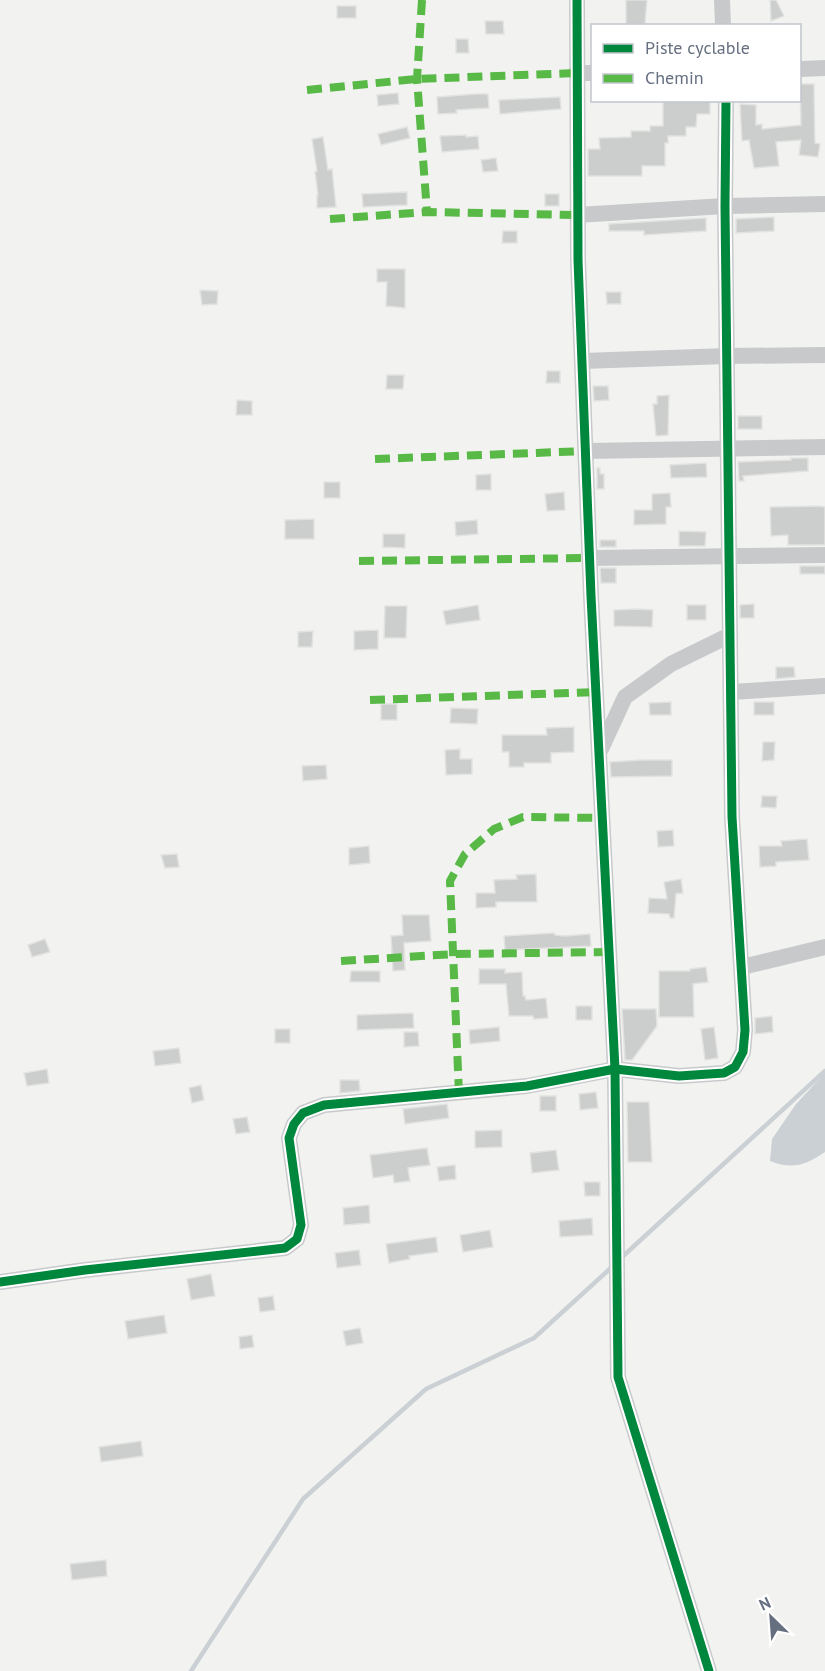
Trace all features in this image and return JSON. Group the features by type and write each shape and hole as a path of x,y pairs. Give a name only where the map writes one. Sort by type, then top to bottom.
{"street":[{"path":"577,0 584,73 577,215 590,558 615,1069 618,1377 709,1671"},
{"path":"722,0 723,24"},
{"path":"801,69 825,68"},
{"path":"0,1282 85,1270 285,1248 297,1239 301,1225 289,1138 294,1124 303,1113 324,1105 527,1086 615,1069 679,1076 724,1073 735,1068 743,1052 745,1030 732,817 725,206 726,102"},
{"path":"577,215 725,206 825,204"},
{"path":"582,360 825,355"},
{"path":"586,451 825,447"},
{"path":"590,558 825,555"},
{"path":"599,752 625,696 671,664 730,634"},
{"path":"731,692 825,686"},
{"path":"742,967 825,947"}],"shaded area":[{"path":"825,1073 825,1152 799,1165 792,1166 770,1161 772,1139 796,1104"}],"building":[{"path":"626,0 647,0 645,24 626,24"},
{"path":"770,0 776,0 784,16 771,21"},
{"path":"337,6 356,6 356,18 337,18"},
{"path":"485,21 503,21 504,34 486,34"},
{"path":"456,39 468,39 469,53 456,53"},
{"path":"801,84 814,84 815,143 820,144 818,157 799,155 801,140 776,142 779,166 754,168 749,140 742,141 740,104 756,105 756,125 762,124 762,129 801,125"},
{"path":"398,93 399,104 378,106 377,95"},
{"path":"488,94 489,108 456,110 457,113 438,114 437,97"},
{"path":"560,97 561,109 500,114 499,100"},
{"path":"663,102 710,102 710,114 697,114 696,127 686,127 686,136 668,136 668,143 665,143 665,166 642,166 642,176 588,176 588,149 600,149 599,138 631,137 631,131 650,131 650,126 663,126"},
{"path":"407,127 410,138 381,145 378,134"},
{"path":"466,135 466,137 478,136 479,149 442,152 440,136"},
{"path":"323,137 328,170 332,169 336,207 317,208 315,172 317,171 312,139"},
{"path":"496,158 498,171 483,172 481,160"},
{"path":"407,192 407,205 363,207 362,194"},
{"path":"545,194 559,194 559,206 545,206"},
{"path":"774,217 774,231 736,233 736,219"},
{"path":"706,218 706,231 644,235 644,231 609,231 609,224"},
{"path":"503,231 517,231 517,243 502,243"},
{"path":"377,269 405,269 405,308 386,306 387,282 377,282"},
{"path":"200,290 218,291 217,304 202,305"},
{"path":"606,292 621,292 621,304 607,304"},
{"path":"547,371 560,371 560,383 546,383"},
{"path":"387,375 404,375 403,389 386,389"},
{"path":"593,386 608,386 609,400 594,401"},
{"path":"669,395 668,435 656,436 653,404 657,404 657,396"},
{"path":"237,400 252,401 252,415 236,415"},
{"path":"738,416 762,416 762,429 738,429"},
{"path":"791,458 808,458 808,471 743,476 744,481 739,481 738,462 791,460"},
{"path":"706,463 707,477 671,478 670,465"},
{"path":"597,468 600,468 600,474 604,474 604,489 597,489"},
{"path":"491,474 491,490 476,490 476,475"},
{"path":"324,482 340,482 340,498 324,498"},
{"path":"564,492 565,510 547,511 545,494"},
{"path":"670,493 671,507 666,507 666,524 634,525 634,510 652,510 652,494"},
{"path":"770,507 825,507 825,545 788,545 788,535 771,536"},
{"path":"314,519 314,539 285,539 285,520"},
{"path":"477,520 478,534 456,536 455,522"},
{"path":"679,531 706,532 705,546 679,546"},
{"path":"383,534 405,534 405,548 383,547"},
{"path":"600,540 616,540 616,547 600,547"},
{"path":"800,566 825,566 825,574 800,574"},
{"path":"600,568 616,568 616,583 601,583"},
{"path":"754,604 754,618 740,618 740,605"},
{"path":"478,605 480,620 446,625 443,611"},
{"path":"687,605 706,605 706,620 687,620"},
{"path":"385,606 407,606 406,638 384,638"},
{"path":"614,610 653,610 652,627 614,626"},
{"path":"378,630 378,649 354,650 354,631"},
{"path":"313,631 312,647 298,647 298,632"},
{"path":"776,667 794,667 795,677 776,679"},
{"path":"671,702 671,715 650,715 649,703"},
{"path":"754,702 774,702 774,715 754,715"},
{"path":"381,704 397,704 397,720 381,720"},
{"path":"451,708 478,709 477,724 450,723"},
{"path":"574,727 574,752 551,753 551,763 524,763 524,767 509,767 509,752 502,752 502,735 547,735 546,728"},
{"path":"763,742 775,742 774,760 762,761"},
{"path":"460,749 460,759 472,759 472,774 446,775 445,750"},
{"path":"672,760 672,776 611,777 610,762"},
{"path":"326,765 327,779 303,781 302,766"},
{"path":"762,796 777,796 776,808 761,807"},
{"path":"673,830 674,846 658,847 657,831"},
{"path":"807,839 809,860 776,862 776,866 760,867 759,846 782,846 781,841"},
{"path":"369,846 370,863 349,865 349,848"},
{"path":"177,854 179,867 165,868 161,855"},
{"path":"536,874 537,902 496,902 496,907 476,908 476,893 495,893 494,880 517,879 516,875"},
{"path":"681,879 683,893 676,894 674,918 670,918 669,914 648,913 649,898 667,899 664,882"},
{"path":"402,915 429,915 431,941 404,943 405,970 393,971 391,936 403,935"},
{"path":"554,933 565,936 590,934 591,946 505,950 504,936"},
{"path":"45,939 50,952 32,957 28,945"},
{"path":"706,967 708,982 693,984 694,1017 659,1017 659,971 690,971 690,969"},
{"path":"479,969 505,969 505,973 522,972 523,996 526,1000 546,998 548,1018 509,1016 506,984 479,984"},
{"path":"351,971 380,971 380,982 350,982"},
{"path":"576,1006 592,1006 592,1020 576,1020"},
{"path":"622,1009 656,1009 657,1026 632,1060 625,1060"},
{"path":"413,1013 414,1028 357,1030 357,1015"},
{"path":"772,1016 773,1032 755,1034 755,1018"},
{"path":"499,1027 500,1041 470,1044 469,1030"},
{"path":"714,1027 718,1058 705,1060 701,1029"},
{"path":"275,1029 290,1029 290,1043 275,1043"},
{"path":"404,1032 418,1032 419,1046 404,1047"},
{"path":"179,1048 181,1063 155,1066 153,1051"},
{"path":"47,1069 49,1083 27,1086 24,1073"},
{"path":"340,1080 359,1080 360,1091 340,1093"},
{"path":"201,1085 204,1100 192,1103 189,1088"},
{"path":"596,1092 598,1108 580,1110 579,1094"},
{"path":"540,1096 556,1096 556,1111 540,1111"},
{"path":"627,1102 649,1102 652,1162 628,1162"},
{"path":"447,1104 449,1118 405,1124 403,1109"},
{"path":"247,1117 250,1132 236,1134 233,1119"},
{"path":"502,1130 502,1147 475,1148 475,1131"},
{"path":"427,1148 430,1165 408,1168 410,1181 394,1183 393,1175 373,1178 370,1155"},
{"path":"556,1150 559,1170 532,1173 530,1153"},
{"path":"455,1165 456,1179 439,1181 437,1167"},
{"path":"584,1182 600,1182 600,1196 585,1196"},
{"path":"369,1205 370,1223 344,1225 343,1208"},
{"path":"592,1218 593,1235 560,1237 559,1221"},
{"path":"490,1230 493,1247 463,1252 460,1235"},
{"path":"436,1237 438,1252 409,1256 410,1259 389,1263 386,1244"},
{"path":"359,1250 361,1265 337,1268 335,1253"},
{"path":"211,1274 215,1296 191,1300 187,1279"},
{"path":"273,1296 275,1310 260,1312 258,1298"},
{"path":"164,1315 167,1333 128,1339 125,1321"},
{"path":"360,1328 363,1343 346,1346 343,1331"},
{"path":"252,1335 254,1347 240,1349 239,1337"},
{"path":"141,1441 143,1456 101,1462 99,1447"},
{"path":"106,1560 107,1576 72,1580 70,1564"}],"waterway":[{"path":"621,1258 825,1071"},
{"path":"191,1671 303,1499 426,1389 534,1338 613,1266"}],"marked path":[{"path":"422,0 417,79 427,212"},
{"path":"307,90 417,79 576,73"},
{"path":"330,219 427,212 577,215"},
{"path":"375,459 586,451"},
{"path":"359,561 590,558"},
{"path":"370,700 596,692"},
{"path":"459,1094 450,881 465,854 494,829 523,817 603,818"},
{"path":"341,961 454,954 609,952"}],"cycle path":[{"path":"577,0 578,260 591,596 615,1069 618,1377 709,1671"},
{"path":"0,1282 85,1270 285,1248 297,1239 301,1225 289,1138 294,1124 303,1113 324,1105 527,1086 615,1069 679,1076 724,1073 735,1067 743,1052 745,1030 732,817 725,206 726,102"}]}
